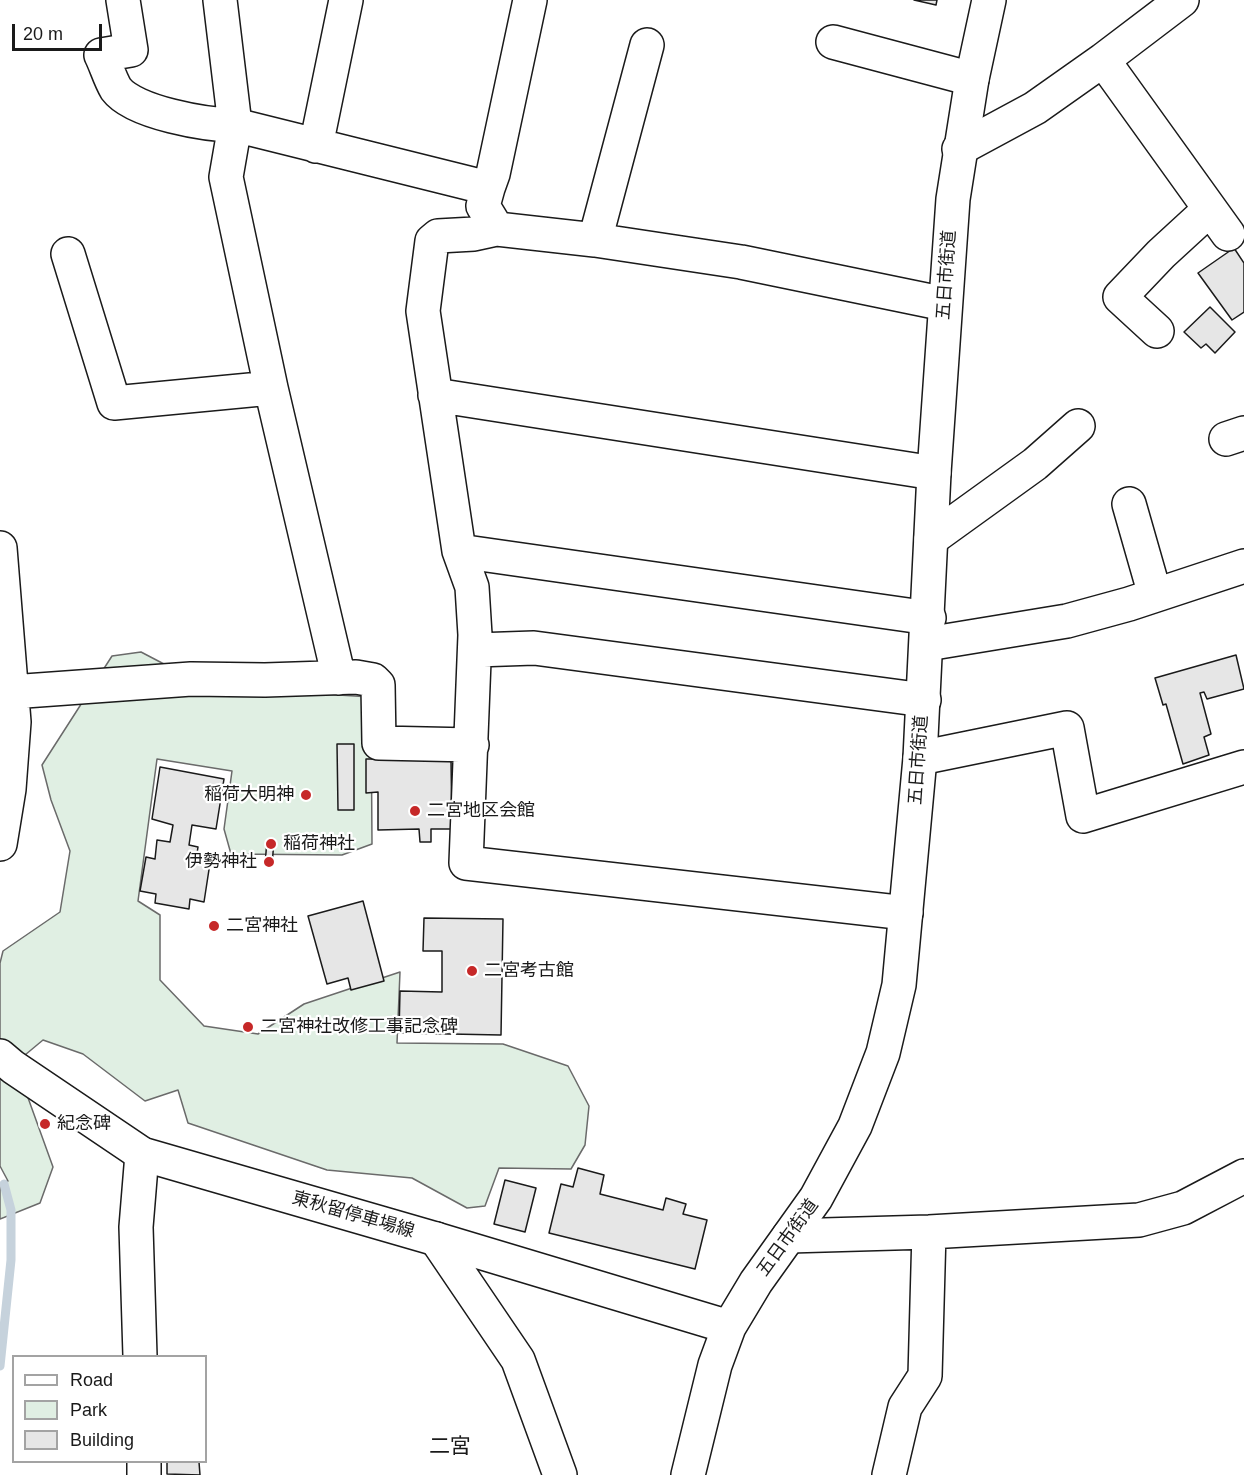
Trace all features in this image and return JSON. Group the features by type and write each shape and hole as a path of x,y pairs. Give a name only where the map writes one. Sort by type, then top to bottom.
{"street":[{"path":"123,0 131,50 101,55 117,90 134,103 156,112 220,125 235,125 488,188"},
{"path":"220,0 235,125 226,177 271,388 339,678"},
{"path":"316,146 346,0"},
{"path":"497,229 483,206 494,174 530,0"},
{"name":"五日市街道","path":"688,1475 715,1365 729,1327 756,1282 816,1198 855,1126 883,1053 899,986 924,700 934,473 953,199 959,149 989,0"},
{"path":"959,149 1035,108 1182,0"},
{"path":"833,42 972,79"},
{"path":"595,240 647,45"},
{"path":"1103,60 1219,222 1161,254 1120,297 1157,332"},
{"path":"906,913 466,862 476,650 472,587 459,551 423,311 432,242 438,236 474,234 497,229 595,240 741,262 945,304"},
{"path":"68,254 114,403 271,388"},
{"path":"435,395 934,473"},
{"path":"931,539 1035,464 1078,426"},
{"path":"1129,504 1155,595"},
{"path":"0,548 14,722 0,844"},
{"path":"459,551 928,631 1067,621 1244,566"},
{"path":"476,650 534,648 924,700"},
{"path":"12,692 191,679 265,680 356,677 374,680 378,685 379,743 472,745"},
{"path":"920,758 1067,728 1083,816 1244,767"},
{"name":"東秋留停車場線","path":"0,1056 141,1154 729,1327"},
{"path":"140,1355 136,1227 141,1154"},
{"path":"789,1236 929,1232 1139,1220 1183,1208 1244,1176"},
{"path":"889,1475 905,1407 925,1376 929,1232"},
{"path":"436,1239 518,1360 560,1475"}],"green space":[{"name":"二宮神社","path":"141,652 208,687 371,697 372,844 342,855 231,854 224,829 232,771 157,759 138,901 160,915 160,980 204,1026 258,1034 304,1004 400,972 397,1043 503,1044 568,1066 589,1106 585,1145 571,1169 499,1168 485,1206 467,1208 412,1178 327,1170 188,1123 178,1090 145,1101 83,1054 43,1040 1,1075 27,1095 53,1167 40,1203 0,1219 0,1183 8,1181 0,1166 0,963 3,951 60,912 70,851 51,800 42,765 112,656"}],"building":[{"path":"914,0 937,0 936,5"},
{"path":"1234,248 1244,263 1244,312 1232,320 1198,273"},
{"path":"1210,307 1235,332 1215,353 1206,344 1201,348 1184,332"},
{"path":"1236,655 1244,689 1207,699 1204,692 1200,693 1211,734 1204,737 1209,755 1183,764 1166,704 1163,705 1155,678"},
{"path":"337,744 354,744 354,810 338,810"},
{"name":"二宮地区会館","path":"366,759 451,759 452,829 431,829 431,842 420,842 419,829 378,830 378,792 366,793"},
{"path":"160,767 224,779 216,829 192,825 189,845 198,847 196,860 210,863 204,902 190,899 189,909 155,903 156,894 140,891 146,857 155,859 157,840 170,842 173,825 152,819"},
{"path":"267,840 274,841 272,865 265,865"},
{"path":"363,901 384,981 351,990 348,978 327,984 308,916"},
{"name":"二宮考古館","path":"424,918 503,919 501,1035 399,1033 400,991 442,992 442,951 423,951"},
{"path":"578,1168 604,1175 600,1194 663,1210 666,1198 686,1204 683,1214 707,1220 695,1269 549,1233 561,1184 573,1187"},
{"path":"505,1180 536,1188 525,1232 494,1224"},
{"path":"167,1463 199,1463 200,1475 167,1474"}],"waterway":[{"path":"0,1366 11,1260 11,1210 4,1184"}],"place":[{"name":"稲荷大明神","path":"306,795"},
{"name":"二宮地区会館","path":"415,811"},
{"name":"稲荷神社","path":"271,844"},
{"name":"伊勢神社","path":"269,862"},
{"name":"二宮神社","path":"214,926"},
{"name":"二宮考古館","path":"472,971"},
{"name":"二宮神社改修工事記念碑","path":"248,1027"},
{"name":"紀念碑","path":"45,1124"}],"district":[{"name":"二宮","path":"450,1447"}]}
